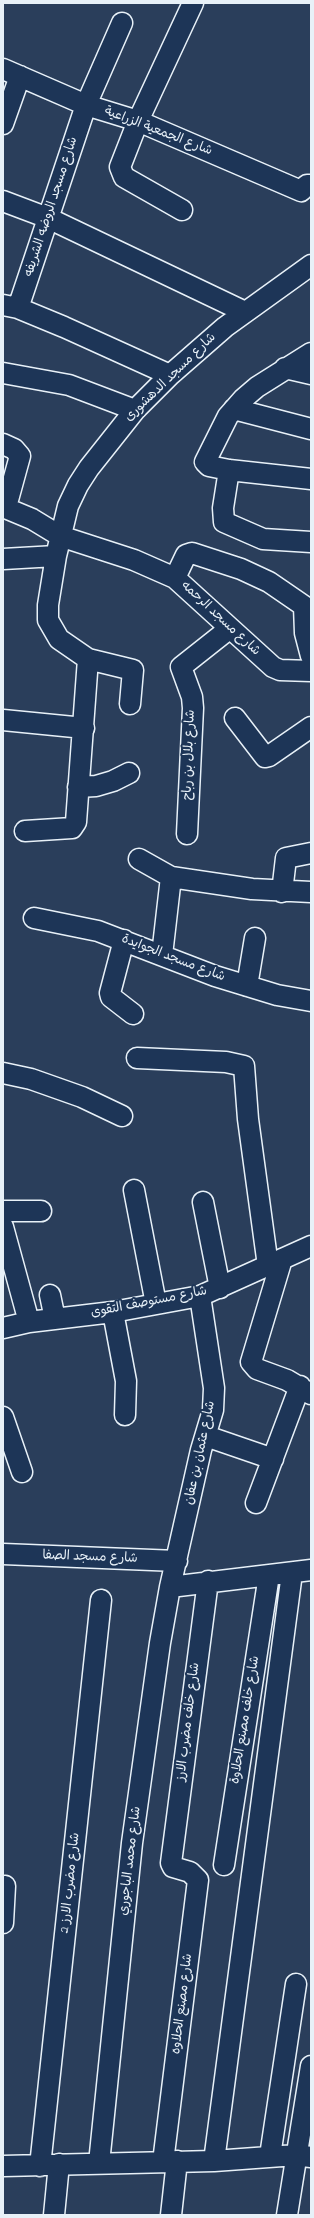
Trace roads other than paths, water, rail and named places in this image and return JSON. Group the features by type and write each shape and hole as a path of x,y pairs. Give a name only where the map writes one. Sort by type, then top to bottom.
{"street":[{"path":"182,210 122,174 121,162 138,121 193,3"},
{"name":"شارع مسجد الروضه الشريفه","path":"11,306 48,218 86,105 122,23"},
{"path":"3,124 11,72"},
{"name":"شارع الجمعية الزراعية","path":"11,72 86,105 138,121 301,191 307,185 311,185"},
{"path":"3,201 48,218 245,312"},
{"name":"شارع مسجد الدهشورى","path":"88,659 59,640 51,628 47,613 60,536 68,506 78,485 104,446 134,410 170,375 225,327 311,265"},
{"path":"11,306 170,375"},
{"path":"311,353 257,387 234,409 228,416 204,462 209,466 229,470 311,479"},
{"path":"285,368 311,374"},
{"path":"3,373 68,385 134,410"},
{"path":"234,409 311,429"},
{"path":"3,444 14,449 20,456 5,507"},
{"path":"229,470 223,508 224,522 263,539 311,542"},
{"name":"شارع مسجد الرحمه","path":"5,507 60,536 134,560 174,578 273,667 280,670 311,671"},
{"path":"174,578 186,555 192,553 241,569 270,582 307,606 305,633 311,656"},
{"path":"3,559 56,556"},
{"name":"شارع بلال بن رباح","path":"187,834 193,708 192,697 181,666 229,629"},
{"path":"24,831 74,826 84,728 88,659 133,670 130,704"},
{"path":"235,718 266,757 311,728"},
{"path":"3,720 84,728"},
{"path":"78,787 96,786 113,781 129,773"},
{"path":"282,892 286,858 311,853"},
{"path":"140,859 171,877 252,889 282,892 311,892"},
{"path":"162,955 171,877"},
{"name":"شارع مسجد الجوايدة","path":"34,918 98,931 215,976 277,995 310,999"},
{"path":"247,986 255,938"},
{"path":"124,940 110,993 111,997 133,1014"},
{"path":"137,1058 226,1062 242,1064 245,1067 248,1119 275,1263 251,1360 252,1365 305,1390 273,1459 256,1503"},
{"path":"3,1073 30,1078 82,1097 122,1116"},
{"path":"134,1190 156,1304"},
{"path":"204,1202 220,1288"},
{"path":"3,1211 41,1211"},
{"path":"3,1227 28,1322"},
{"name":"شارع مستوصف التقوى","path":"3,1328 28,1322 113,1312 200,1296 311,1246"},
{"path":"50,1295 55,1319"},
{"name":"شارع عثمان بن عفان","path":"177,1562 213,1410 214,1388 200,1296"},
{"path":"113,1312 126,1381 126,1415"},
{"path":"3,1416 22,1472"},
{"path":"206,1436 273,1459"},
{"name":"شارع مسجد الصفا","path":"3,1554 177,1562"},
{"name":"شارع محمد الباجوري","path":"99,2163 132,1843 160,1643 170,1587 177,1562"},
{"path":"170,1587 208,1581 302,1572 214,2161"},
{"name":"شارع خلف مصنع الحلاوة","path":"224,1865 269,1575"},
{"name":"شارع خلف مضرب الارز","path":"171,1863 208,1581"},
{"name":"شارع مضرب الارز 2","path":"54,2215 50,2165 101,1600"},
{"name":"شارع مصنع الحلاوه","path":"170,2162 198,1880 190,1872 173,1867 171,1863"},
{"path":"3,1923 5,1886"},
{"path":"270,2156 296,1984"},
{"path":"287,2215 303,2156 311,2066"},
{"path":"3,2166 214,2161 270,2156 303,2156"},
{"path":"170,2162 171,2215"}]}
